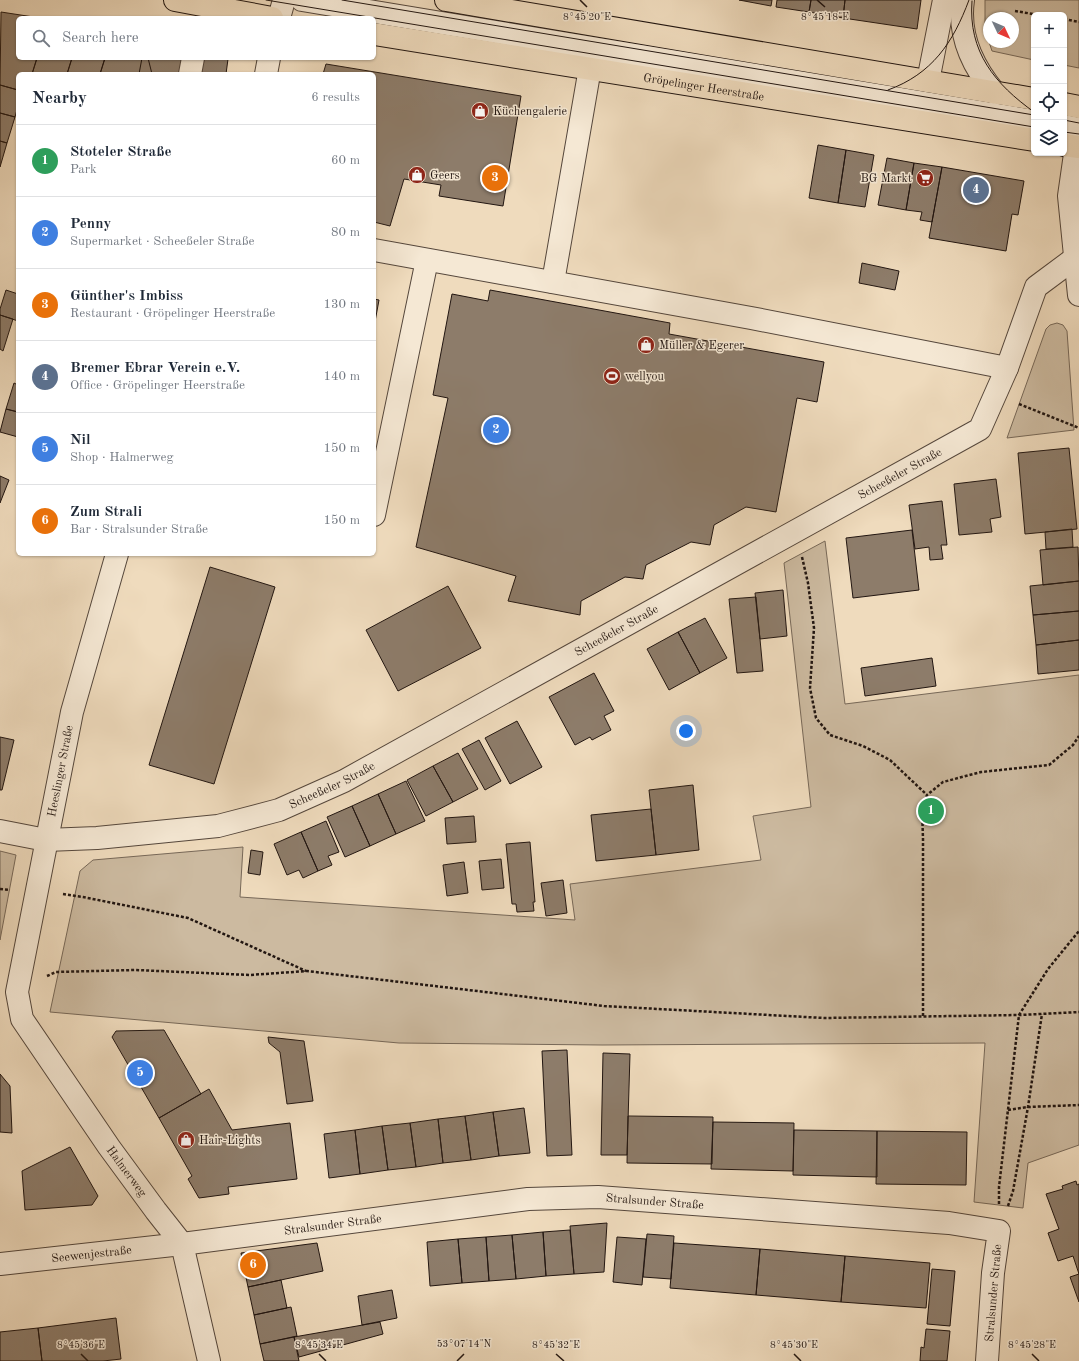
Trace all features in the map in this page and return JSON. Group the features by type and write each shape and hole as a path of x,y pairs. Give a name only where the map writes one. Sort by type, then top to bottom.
{"main road":[{"path":"175,0 201,12 248,16"},
{"path":"446,0 489,4 1031,99"},
{"name":"Gröpelinger Heerstraße","path":"376,34 590,68 1031,127"},
{"path":"1067,105 1079,107"}],"street":[{"path":"280,16 284,0"},
{"path":"302,0 977,112 1031,126"},
{"path":"928,81 944,0"},
{"path":"963,0 963,30 970,55 982,79 995,93"},
{"path":"190,72 193,60"},
{"path":"266,72 270,60"},
{"path":"553,282 590,68"},
{"path":"1067,130 1075,142 1069,196 1079,295"},
{"path":"376,250 751,318 1007,368"},
{"name":"Scheeßeler Straße","path":"0,831 46,840 97,838 218,826 279,810 344,781 980,429 998,391 1036,287 1075,258"},
{"path":"376,504 427,260"},
{"name":"Heeslinger Straße","path":"17,992 72,712 116,556"},
{"name":"Halmerweg","path":"17,992 22,1019 108,1148 182,1244 209,1361"},
{"name":"Stralsunder Straße","path":"182,1244 528,1199 598,1197 949,1223 999,1231 993,1273 987,1361"},
{"name":"Seewenjestraße","path":"0,1264 182,1244"}],"path":[{"path":"1015,11 1031,14"},
{"path":"1067,20 1079,22"},
{"path":"998,391 1015,402 1079,428"},
{"path":"790,533 802,559 809,590 814,628 810,688 816,718 830,735 863,746 890,760 927,795"},
{"path":"923,1016 922,808 927,795 943,782 981,772 1049,765 1073,746 1079,736"},
{"path":"0,889 83,897 188,918 307,971"},
{"path":"999,1231 999,1187 1019,1015 1048,969 1079,931"},
{"path":"17,992 56,972 136,970 250,975 307,971 604,1006 824,1018 1019,1015 1079,1012"},
{"path":"999,1231 1013,1191 1028,1107 1042,1014"},
{"path":"1008,1110 1028,1107 1079,1105"}],"shaded area":[{"path":"985,0 1079,0 1079,68 1067,66 1067,12 1031,12 1031,59 992,51 991,48 1019,48 1019,12 985,12"},
{"path":"1057,323 1063,325 1067,331 1074,430 1007,438 1046,329 1050,325"},
{"path":"825,541 845,704 1079,675 1079,1145 1028,1163 1023,1208 974,1202 985,1043 602,1045 399,1043 50,1012 80,871 93,860 243,847 240,897 575,920 570,884 761,860 753,816 811,807 784,563"},
{"path":"0,851 16,855 0,940"}],"building":[{"path":"739,0 772,0 771,6"},
{"path":"777,0 811,0 809,12 776,7"},
{"path":"811,0 845,0 843,18 809,12"},
{"path":"845,0 921,0 917,29 843,18"},
{"path":"1,12 27,16 16,16 16,60 36,60 33,72 16,72 16,89 0,85"},
{"path":"36,60 71,60 68,72 33,72"},
{"path":"71,60 104,60 101,72 68,72"},
{"path":"104,60 148,60 152,72 101,72"},
{"path":"142,60 228,60 226,72 139,72"},
{"path":"326,64 375,72 324,72"},
{"path":"376,72 521,96 503,206 439,196 441,185 404,179 390,226 376,222"},
{"path":"0,85 16,89 15,117 0,113"},
{"path":"0,113 15,117 7,143 0,141"},
{"path":"0,141 7,143 0,167"},
{"path":"818,145 846,150 838,203 809,198"},
{"path":"846,150 874,155 865,207 838,203"},
{"path":"887,158 914,163 906,210 878,205"},
{"path":"914,163 942,167 932,222 920,220 922,212 906,210"},
{"path":"942,167 1024,181 1018,215 1012,214 1006,251 929,238"},
{"path":"862,263 899,271 895,290 859,283"},
{"path":"6,290 16,293 16,320 0,315 0,309"},
{"path":"490,290 670,323 669,334 824,362 817,402 797,398 776,512 746,507 714,525 710,545 691,542 646,565 643,579 625,577 581,601 580,615 508,601 516,576 416,547 448,398 433,395 452,294 488,301"},
{"path":"376,299 379,300 376,316"},
{"path":"0,315 13,319 3,351 0,349"},
{"path":"14,383 16,384 16,412 6,409"},
{"path":"6,409 16,412 16,436 0,432"},
{"path":"1069,448 1077,529 1025,534 1018,453"},
{"path":"0,476 9,480 0,503"},
{"path":"996,479 1001,517 990,519 992,532 959,535 954,484"},
{"path":"942,501 947,545 941,545 943,559 930,560 929,547 915,549 909,505"},
{"path":"1072,529 1073,547 1046,549 1045,532"},
{"path":"912,530 919,590 853,598 846,538"},
{"path":"1078,547 1079,581 1043,585 1040,550"},
{"path":"210,567 275,587 214,784 149,765"},
{"path":"1079,581 1079,611 1033,615 1030,586"},
{"path":"448,586 481,648 398,691 366,630"},
{"path":"783,590 787,636 760,639 755,593"},
{"path":"756,597 763,671 737,673 729,599"},
{"path":"1079,611 1079,640 1036,645 1033,615"},
{"path":"705,618 727,658 700,673 678,632"},
{"path":"678,632 700,673 669,690 647,649"},
{"path":"1079,640 1079,670 1038,674 1036,645"},
{"path":"932,658 936,686 865,696 861,668"},
{"path":"594,673 614,711 604,716 611,730 592,740 590,737 575,745 549,697"},
{"path":"517,721 542,767 510,784 485,738"},
{"path":"0,737 14,740 2,790 0,790"},
{"path":"479,740 501,781 485,790 462,749"},
{"path":"458,753 478,789 453,802 433,766"},
{"path":"433,766 453,802 426,816 407,780"},
{"path":"406,781 425,821 396,834 378,794"},
{"path":"693,785 699,850 656,855 649,790"},
{"path":"378,794 396,834 370,846 352,806"},
{"path":"352,806 370,846 345,857 327,817"},
{"path":"651,809 656,855 596,861 591,815"},
{"path":"474,816 476,842 447,844 445,818"},
{"path":"326,821 339,852 328,856 332,865 318,871 301,832"},
{"path":"301,832 318,871 303,878 299,870 287,875 274,844"},
{"path":"530,842 535,902 533,902 534,911 517,912 516,904 512,904 506,844"},
{"path":"251,850 263,852 260,875 248,873"},
{"path":"501,859 504,888 482,890 479,861"},
{"path":"464,862 468,893 447,896 443,865"},
{"path":"563,880 567,913 546,916 541,883"},
{"path":"164,1030 201,1094 159,1118 112,1037 116,1031"},
{"path":"268,1037 304,1041 313,1101 287,1104 280,1052 269,1043"},
{"path":"567,1050 572,1155 547,1156 542,1051"},
{"path":"603,1053 630,1054 627,1155 601,1155"},
{"path":"0,1074 10,1086 12,1133 0,1132"},
{"path":"209,1089 232,1130 290,1123 297,1179 228,1187 229,1194 199,1198 188,1179 192,1176 159,1118"},
{"path":"524,1108 530,1153 499,1156 493,1112"},
{"path":"493,1112 499,1156 471,1160 465,1116"},
{"path":"465,1116 471,1160 443,1163 438,1119"},
{"path":"628,1116 713,1117 712,1164 627,1163"},
{"path":"438,1119 443,1163 416,1167 410,1123"},
{"path":"713,1122 794,1123 793,1171 711,1169"},
{"path":"410,1123 416,1167 388,1170 382,1126"},
{"path":"382,1126 388,1170 360,1174 355,1130"},
{"path":"355,1130 360,1174 329,1178 324,1134"},
{"path":"794,1130 877,1131 877,1177 793,1175"},
{"path":"877,1131 967,1132 966,1185 876,1184"},
{"path":"70,1147 98,1196 92,1205 25,1210 22,1171"},
{"path":"1076,1181 1077,1185 1079,1184 1079,1274 1073,1256 1058,1261 1048,1233 1059,1229 1046,1194 1063,1189 1062,1186"},
{"path":"607,1223 604,1272 574,1274 570,1226"},
{"path":"570,1230 574,1274 546,1276 543,1232"},
{"path":"543,1232 546,1276 516,1279 512,1235"},
{"path":"647,1234 674,1236 671,1279 643,1277"},
{"path":"512,1235 516,1279 489,1281 486,1237"},
{"path":"486,1237 489,1281 462,1283 458,1239"},
{"path":"617,1237 646,1239 642,1285 613,1282"},
{"path":"458,1239 462,1283 430,1286 427,1242"},
{"path":"317,1243 323,1271 248,1287 241,1253"},
{"path":"674,1243 760,1249 756,1295 670,1288"},
{"path":"760,1249 845,1256 841,1302 756,1295"},
{"path":"845,1256 930,1263 926,1308 841,1302"},
{"path":"932,1269 955,1271 950,1326 927,1324"},
{"path":"1079,1274 1079,1302 1070,1277"},
{"path":"281,1280 287,1308 254,1315 248,1287"},
{"path":"392,1290 397,1318 362,1325 358,1296"},
{"path":"291,1307 297,1336 260,1344 254,1315"},
{"path":"116,1318 121,1359 103,1361 42,1361 38,1328"},
{"path":"380,1322 383,1334 299,1357 294,1337"},
{"path":"38,1328 42,1361 0,1361 0,1332"},
{"path":"926,1329 950,1331 947,1361 920,1361 921,1347 924,1348"},
{"path":"294,1337 299,1361 264,1361 260,1344"}],"tram line":[{"path":"266,0 363,16"},
{"path":"342,0 1031,115"},
{"path":"888,90 917,75 929,66 939,55 956,30 969,0"},
{"path":"972,1 972,19 975,36 987,65 1007,90 1031,110"},
{"path":"376,18 1031,127"},
{"path":"1067,121 1079,123"},
{"path":"1067,132 1079,134"}],"place":[{"name":"Küchengalerie","path":"480,111"},
{"name":"Geers","path":"417,175"},
{"name":"Günther's Imbiss","path":"495,178"},
{"name":"BG Markt","path":"925,178"},
{"name":"Bremer Ebrar Verein e.V.","path":"976,190"},
{"name":"Müller & Egerer","path":"646,345"},
{"name":"wellyou","path":"612,376"},
{"name":"Penny","path":"496,430"},
{"name":"Stoteler Straße","path":"931,811"},
{"name":"Nil","path":"140,1073"},
{"name":"Hair-Lights","path":"186,1140"},
{"name":"Zum Strali","path":"253,1265"}]}
